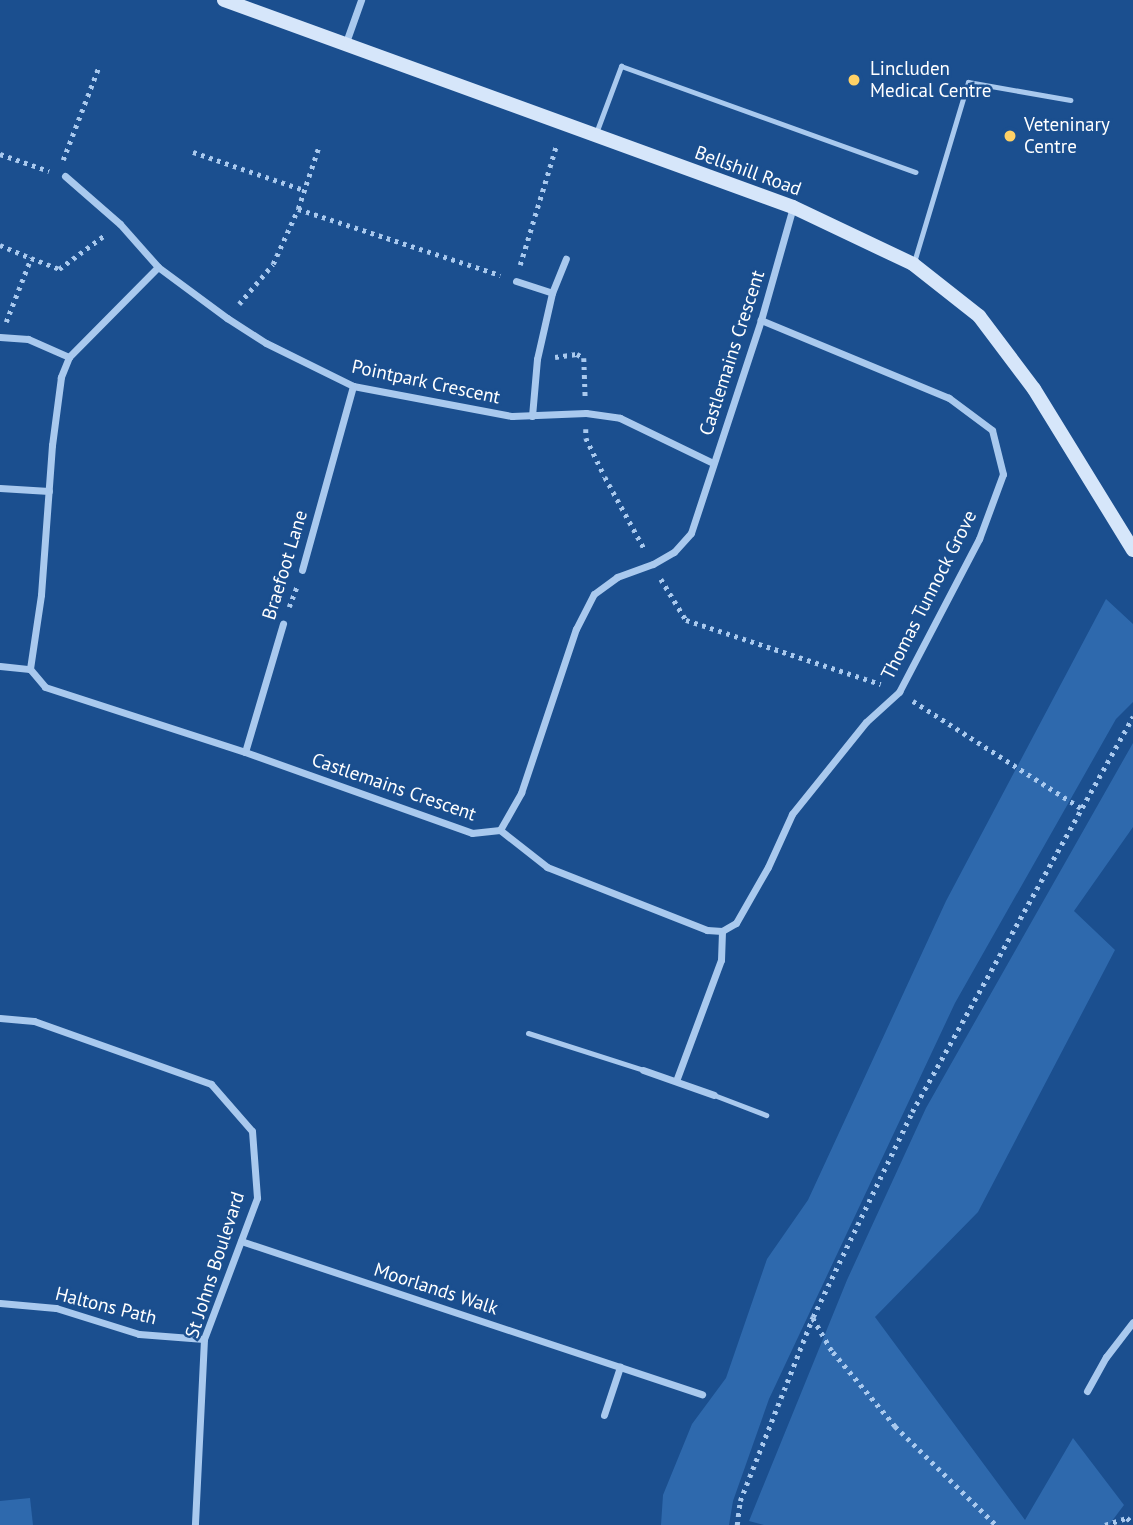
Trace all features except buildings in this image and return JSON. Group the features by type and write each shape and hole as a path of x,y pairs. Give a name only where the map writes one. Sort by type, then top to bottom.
{"main road":[{"name":"Bellshill Road","path":"224,0 793,207 913,264 979,316 1034,389 1133,550"}],"street":[{"path":"345,46 361,0"},
{"name":"Pointpark Crescent","path":"62,175 120,224 158,267 227,318 276,348 353,386 512,416 586,413 620,418 713,463"},
{"name":"Castlemains Crescent","path":"30,669 45,687 245,752 472,833 500,830 521,793 576,629 594,594 617,577 653,564 674,552 691,533 761,320 793,207"},
{"path":"532,416 537,359 552,293 566,259"},
{"path":"0,666 30,669 41,595 61,377 69,357 158,267"},
{"path":"516,281 552,293"},
{"name":"Thomas Tunnock Grove","path":"722,931 736,923 768,867 792,814 866,722 899,692 979,540 1003,474 992,430 949,398 761,320"},
{"path":"0,338 28,339 69,357"},
{"name":"Braefoot Lane","path":"302,570 353,386"},
{"path":"0,488 49,491"},
{"name":"Braefoot Lane","path":"245,752 283,625"},
{"path":"500,830 547,867 707,930 722,931 721,960 676,1081"},
{"name":"St Johns Boulevard","path":"0,1018 34,1021 211,1084 252,1131 257,1198 204,1339 195,1525"},
{"path":"643,1070 714,1095"},
{"name":"Moorlands Walk","path":"241,1241 702,1394"},
{"name":"Haltons Path","path":"0,1303 56,1308 139,1334 204,1339"},
{"path":"1087,1391 1106,1357 1133,1322"},
{"path":"604,1415 620,1367"}],"lane":[{"path":"595,135 621,66 916,172"},
{"path":"913,264 968,82 1070,100"},
{"path":"528,1033 643,1070"},
{"path":"714,1095 766,1115"}],"path":[{"path":"0,154 62,175 99,66"},
{"path":"298,209 516,281 563,124"},
{"path":"227,318 273,264 298,209 319,146"},
{"path":"193,152 304,190"},
{"path":"0,246 60,269 120,224"},
{"path":"5,326 31,258"},
{"path":"537,359 577,354 584,358 586,438 686,620 858,675 899,692 1081,808"},
{"name":"Braefoot Lane","path":"283,625 302,570"},
{"path":"737,1525 740,1501 813,1317 912,1112 1133,717"},
{"path":"813,1317 833,1352 895,1426 996,1525"},
{"path":"1105,1525 1127,1518 1133,1523"}],"shaded area":[{"path":"1106,599 1133,624 1133,702 1116,719 955,1003 769,1399 733,1501 729,1525 661,1525 663,1495 692,1424 726,1378 767,1259 808,1200 946,901"},
{"path":"1133,743 1133,827 1074,911 1115,950 978,1212 875,1317 1025,1520 1073,1438 1124,1505 1109,1525 764,1525 749,1521 847,1280 926,1108"},
{"path":"30,1498 33,1525 0,1525 0,1501"}],"place":[{"name":"Lincluden Medical Centre","path":"854,80"},
{"name":"Veteninary Centre","path":"1010,136"}]}
